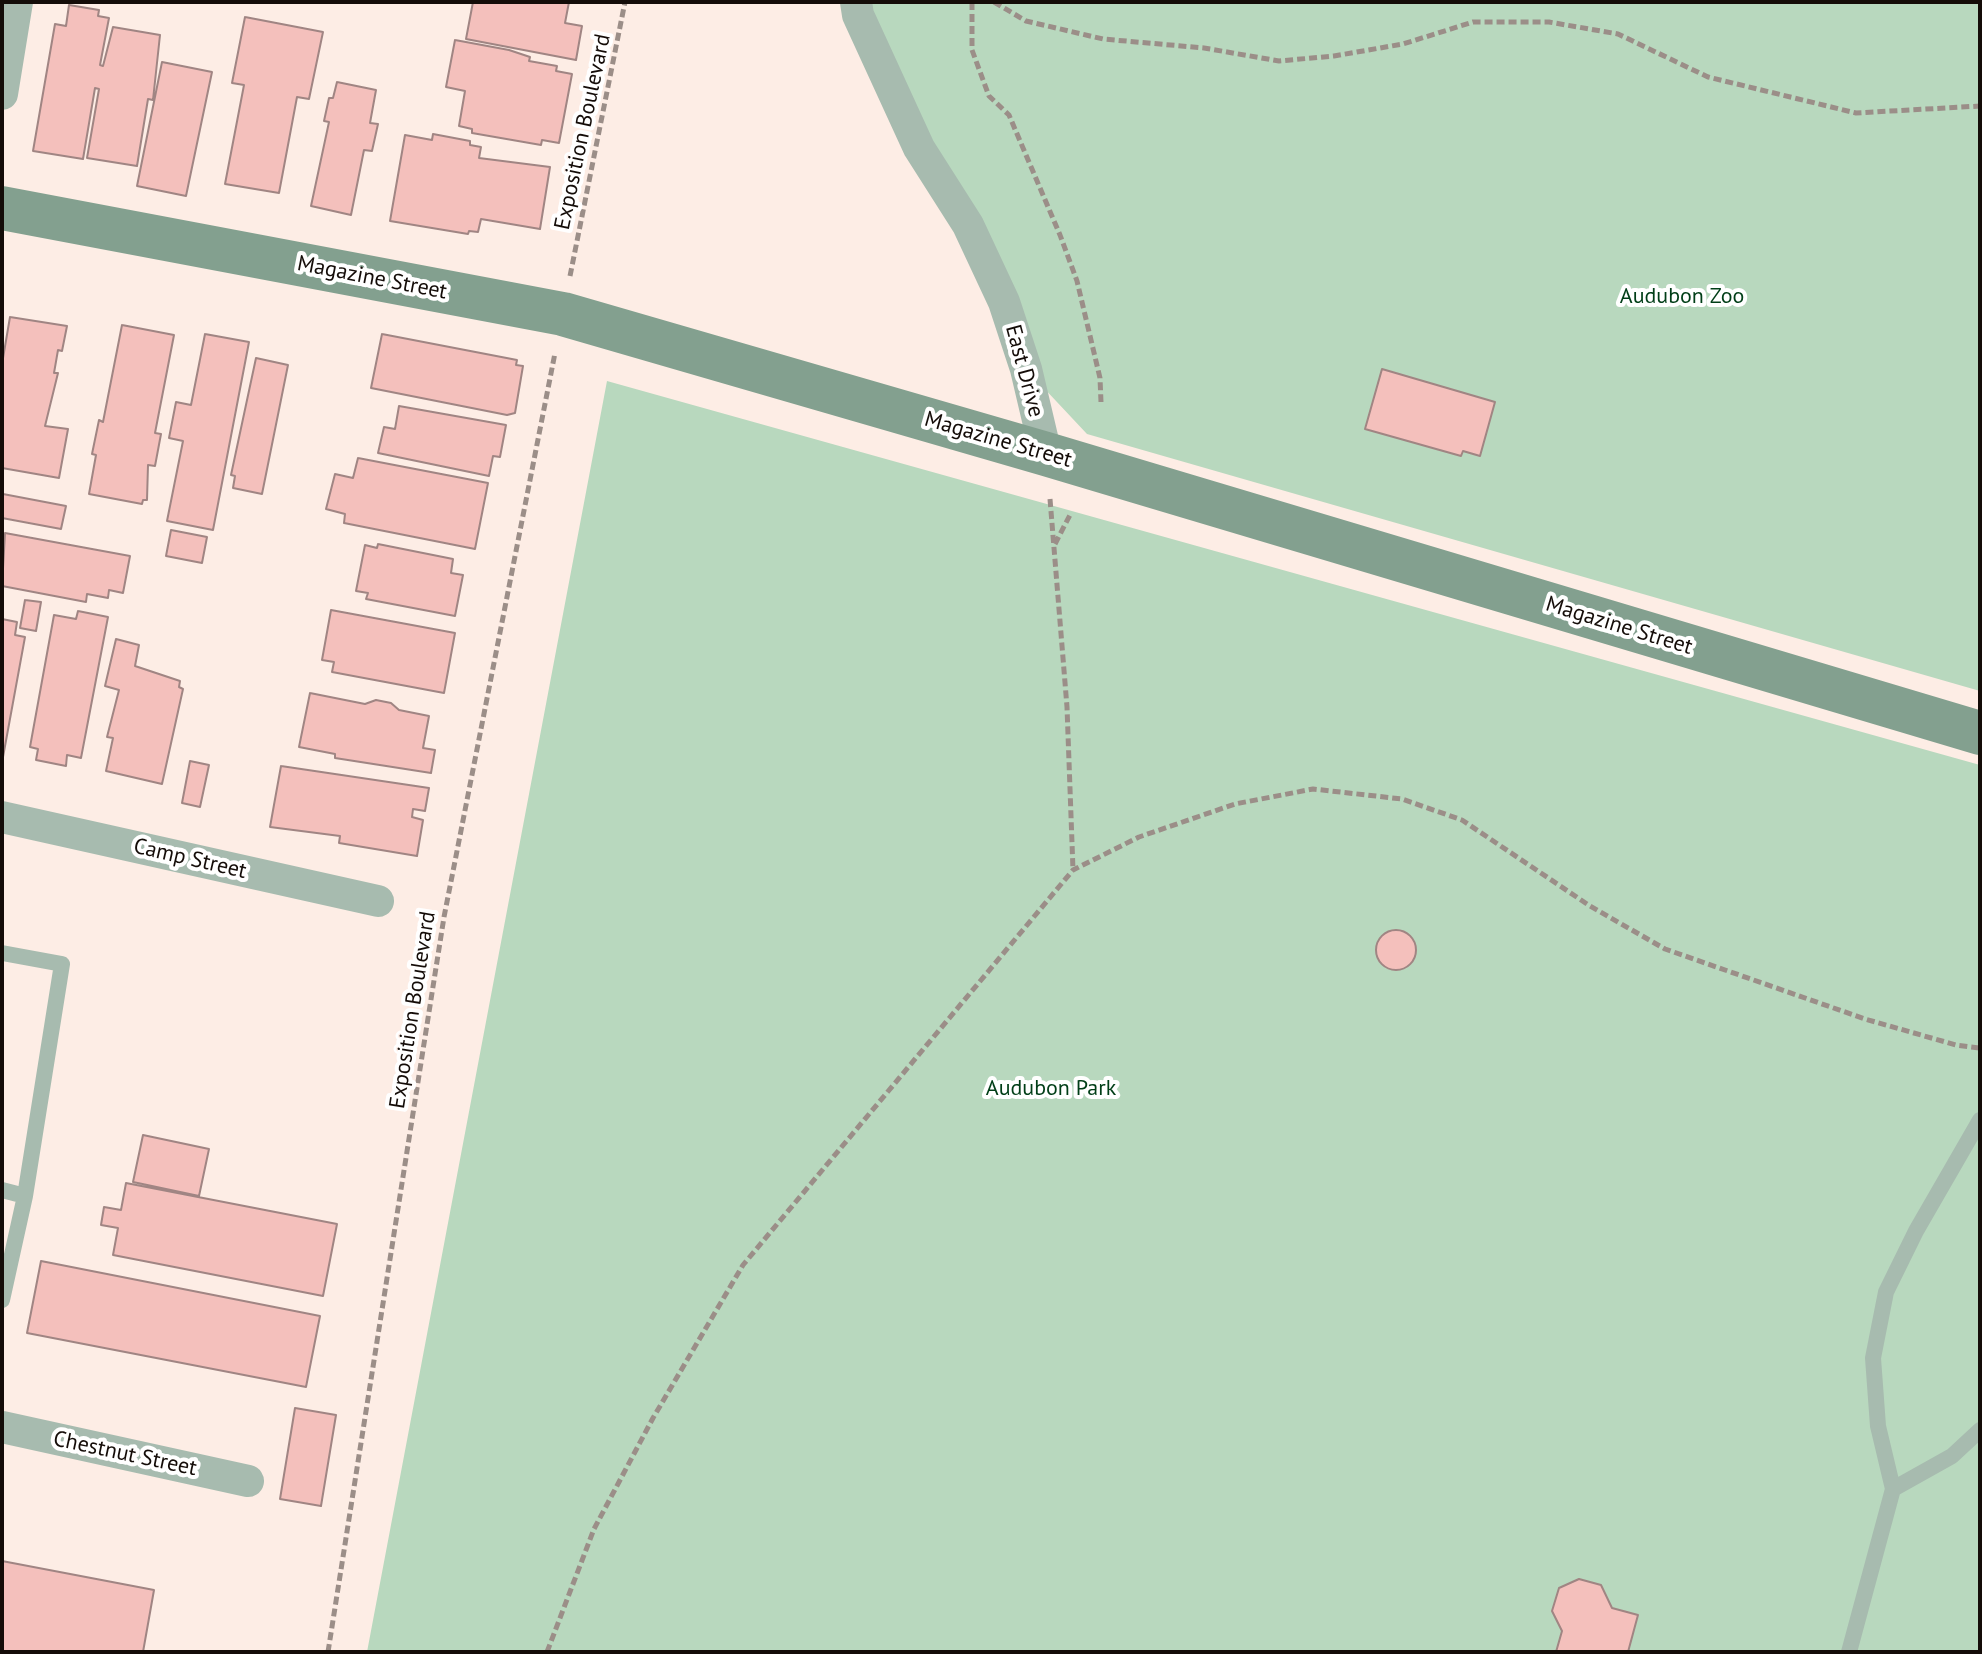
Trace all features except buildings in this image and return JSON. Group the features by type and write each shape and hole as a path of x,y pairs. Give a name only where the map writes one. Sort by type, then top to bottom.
{"street":[{"path":"2,94 17,2"},
{"name":"East Drive","path":"856,2 858,15 919,148 968,225 1004,302 1026,369 1046,454"},
{"name":"Magazine Street","path":"2,208 563,314 1046,454 1980,733"},
{"name":"Camp Street","path":"2,817 378,901"},
{"name":"Chestnut Street","path":"2,1427 248,1481"}],"lane":[{"path":"2,953 62,964 25,1196 2,1300"},
{"path":"1849,1652 1893,1489 1878,1426 1873,1358 1886,1292 1923,1218 1980,1120"},
{"path":"2,1190 25,1196"},
{"path":"1893,1489 1952,1456 1980,1430"}],"path":[{"name":"Exposition Boulevard","path":"571,269 625,2"},
{"path":"972,2 972,50 989,96 1009,115 1077,281 1100,378 1101,402"},
{"path":"994,2 1026,21 1103,39 1204,48 1279,61 1334,56 1403,44 1473,22 1549,22 1618,34 1708,77 1856,113 1980,106"},
{"name":"Exposition Boulevard","path":"328,1652 444,917 550,377"},
{"path":"1046,454 1067,707 1073,870"},
{"path":"1054,547 1071,513"},
{"path":"547,1652 594,1529 653,1418 743,1265 1073,870 1139,837 1235,804 1313,789 1402,799 1462,820 1590,906 1665,949 1865,1019 1956,1045 1980,1048"}],"green space":[{"name":"Audubon Zoo","path":"856,2 1980,2 1980,691 1087,434 1026,369"},
{"name":"Audubon Park","path":"607,381 1980,765 1980,1652 367,1652"}]}
